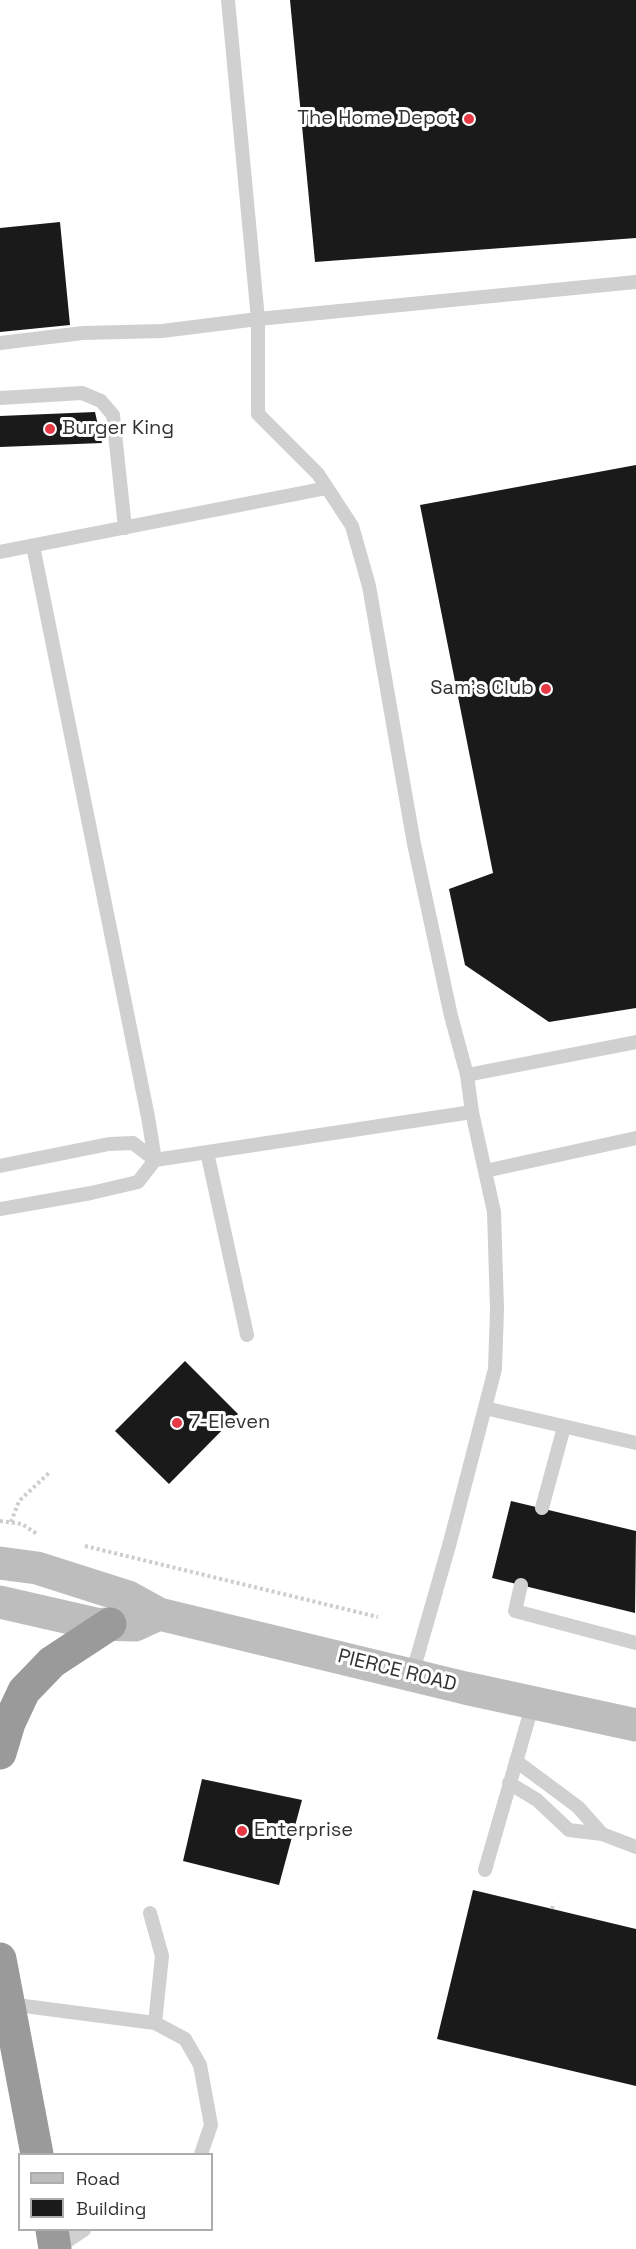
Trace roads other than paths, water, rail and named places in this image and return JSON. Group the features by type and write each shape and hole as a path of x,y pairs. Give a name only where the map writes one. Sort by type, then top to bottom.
{"highway":[{"path":"0,1753 9,1723 24,1691 52,1662 110,1624"},
{"path":"0,1959 37,2153"},
{"path":"52,2231 56,2249"}],"main road":[{"name":"PIERCE ROAD","path":"0,1563 37,1568 128,1597 159,1614 412,1675 636,1725"},
{"path":"0,1602 96,1624 135,1625 159,1614"}],"lane":[{"path":"228,0 258,319 258,414 318,474 352,526 367,580 414,844 451,1016 467,1074 472,1112 494,1212 497,1309 495,1369 450,1542 412,1675"},
{"path":"0,343 83,333 162,332 258,319 636,282"},
{"path":"0,398 82,393 101,401 113,415 125,528"},
{"path":"0,552 327,488"},
{"path":"33,546 155,1160"},
{"path":"467,1074 636,1042"},
{"path":"0,1209 92,1193 138,1182 155,1160 472,1112"},
{"path":"485,1171 636,1138"},
{"path":"0,1166 109,1144 134,1143 155,1160"},
{"path":"207,1152 248,1335"},
{"path":"485,1408 636,1443"},
{"path":"542,1508 564,1426"},
{"path":"521,1585 514,1611 636,1643"},
{"path":"485,1870 533,1703"},
{"path":"516,1761 578,1807 602,1834"},
{"path":"509,1783 537,1800 569,1830 602,1834 636,1847"},
{"path":"150,1912 162,1956 155,2023"},
{"path":"9,2004 155,2023 184,2040 200,2065 212,2125 201,2153"},
{"path":"56,2249 81,2231"}],"place":[{"name":"The Home Depot","path":"469,119"},
{"name":"Burger King","path":"50,429"},
{"name":"Sam's Club","path":"546,689"},
{"name":"7-Eleven","path":"177,1423"},
{"name":"Enterprise","path":"242,1831"}]}
